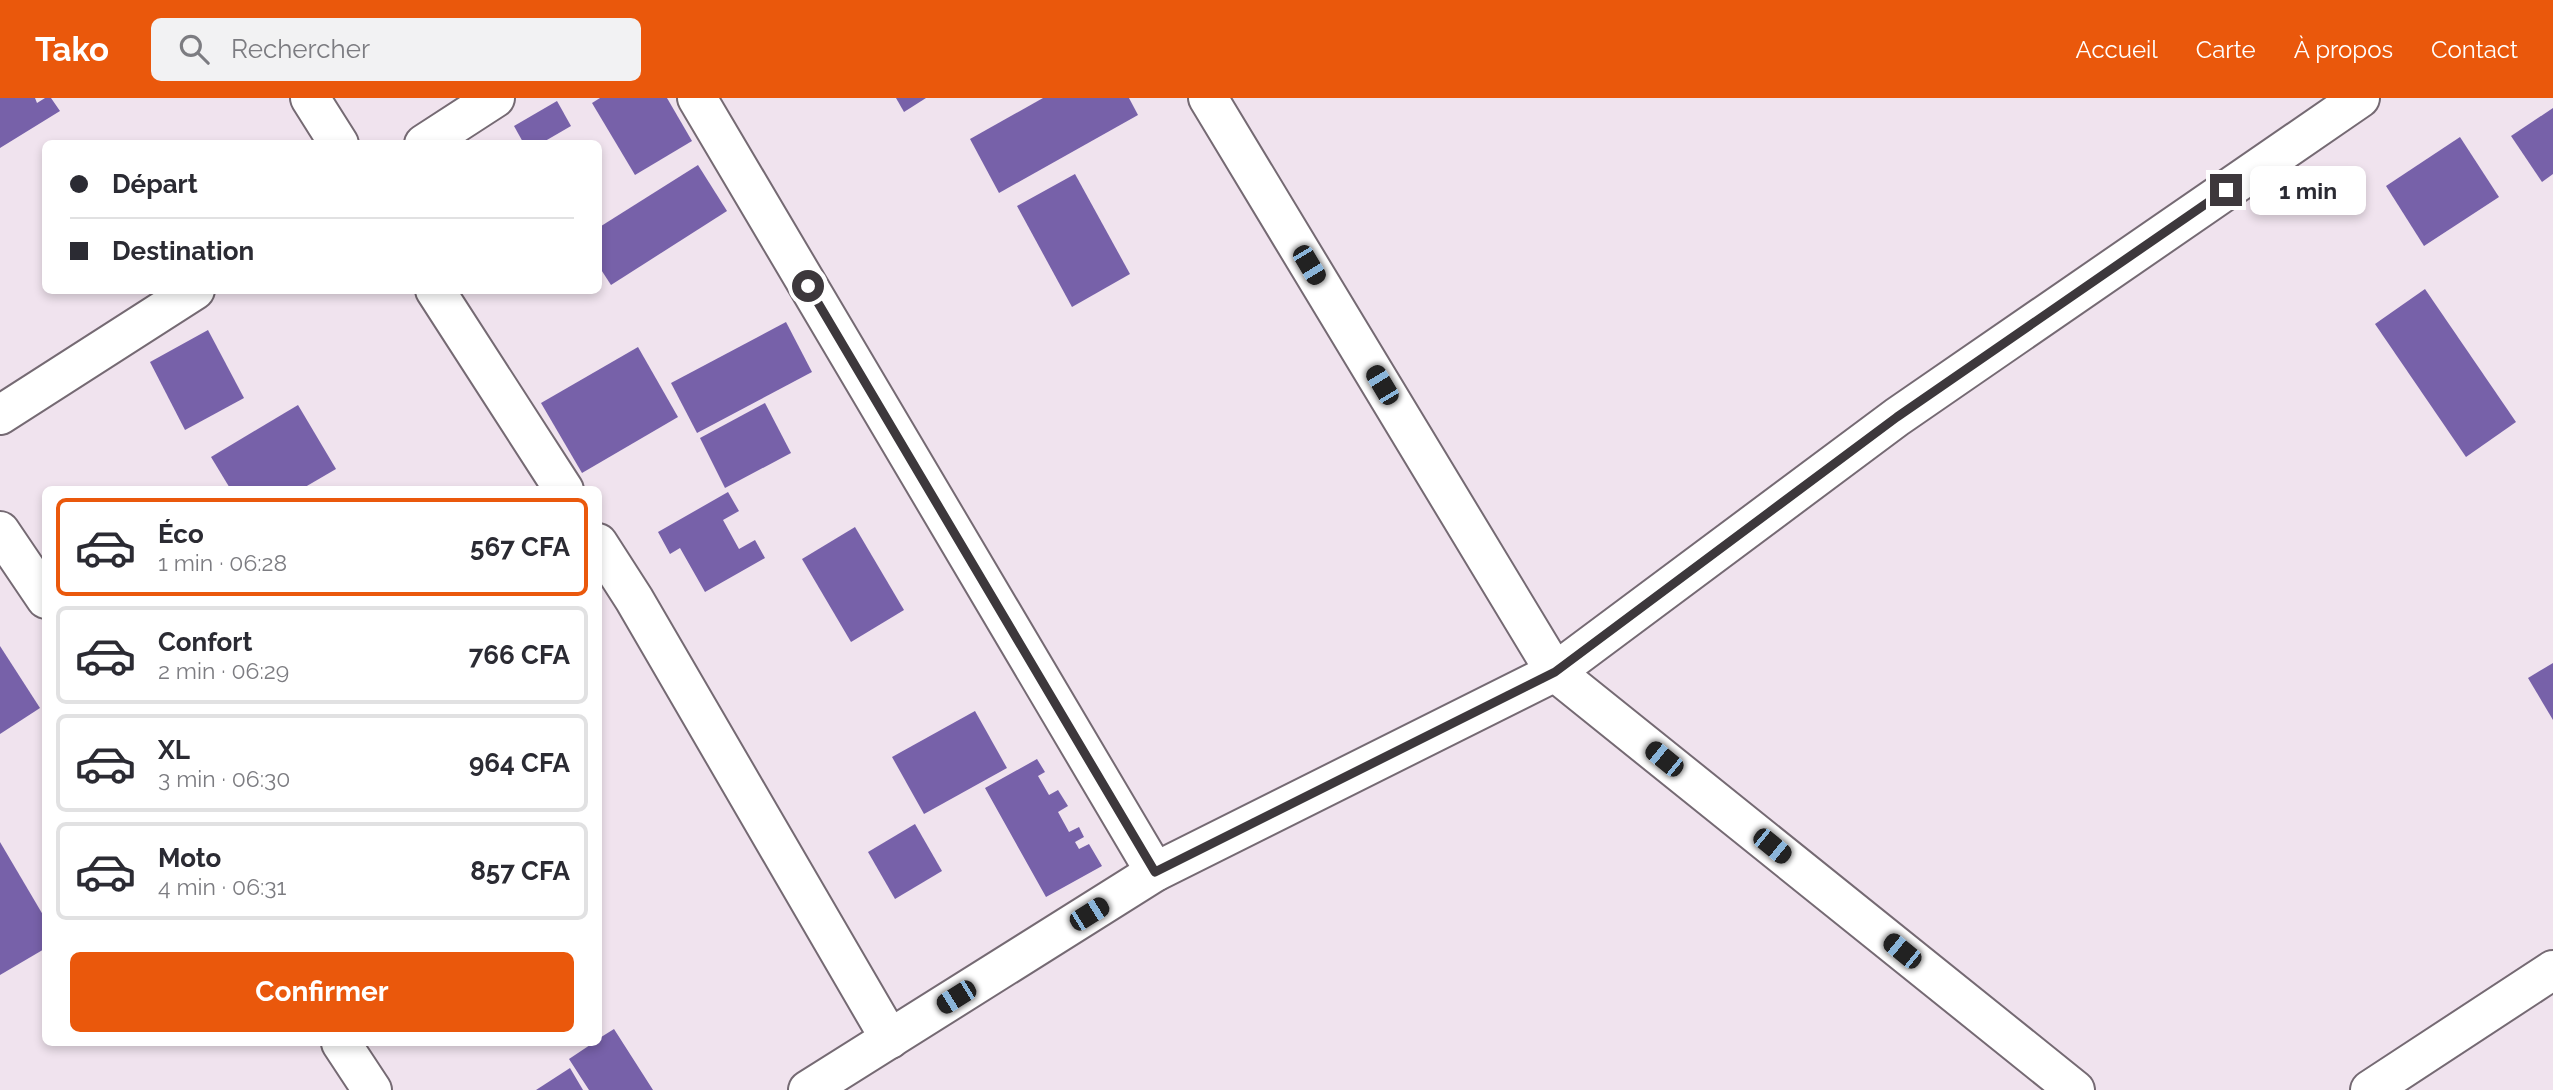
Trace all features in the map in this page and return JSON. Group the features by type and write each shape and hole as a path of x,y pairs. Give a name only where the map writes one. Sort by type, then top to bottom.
{"street":[{"path":"310,98 336,140"},
{"path":"430,140 495,98"},
{"path":"697,98 1155,872"},
{"path":"1208,98 1555,672 2075,1090"},
{"path":"808,1090 1155,872 1555,672 1897,417 2360,98"},
{"path":"0,415 189,294"},
{"path":"438,294 561,486"},
{"path":"0,531 42,594"},
{"path":"602,549 634,598 890,1039"},
{"path":"2370,1090 2553,970"},
{"path":"343,1046 372,1090"}],"building":[{"path":"0,98 35,98 37,103 51,98 60,111 0,148"},
{"path":"600,98 667,98 692,141 635,175 592,103"},
{"path":"896,98 926,98 904,112"},
{"path":"1043,98 1129,98 1138,115 999,193 970,139"},
{"path":"557,101 571,126 547,140 522,140 514,126"},
{"path":"2553,108 2553,174 2542,182 2511,136"},
{"path":"2460,137 2499,197 2424,246 2386,186"},
{"path":"698,165 727,211 611,285 602,271 602,225"},
{"path":"1075,174 1130,274 1072,307 1017,206"},
{"path":"2425,289 2516,422 2466,457 2375,324"},
{"path":"786,322 812,372 697,433 671,383"},
{"path":"208,330 244,398 185,430 150,362"},
{"path":"638,347 678,417 582,473 541,403"},
{"path":"765,403 791,453 725,488 700,438"},
{"path":"298,405 336,469 307,486 229,486 211,457"},
{"path":"728,492 739,511 723,520 739,549 755,540 765,558 705,592 680,548 670,554 658,532"},
{"path":"855,527 904,610 851,642 802,559"},
{"path":"0,646 40,708 0,734"},
{"path":"2553,663 2553,720 2528,678"},
{"path":"975,711 1007,768 924,814 892,757"},
{"path":"1037,759 1045,772 1038,776 1049,795 1058,790 1068,806 1058,812 1069,832 1079,827 1084,837 1075,842 1079,849 1089,844 1102,866 1046,897 985,788"},
{"path":"915,824 942,871 895,899 868,852"},
{"path":"0,842 42,913 42,950 0,975"},
{"path":"614,1029 653,1090 589,1090 569,1059 588,1046 602,1046 602,1036"},
{"path":"570,1068 583,1090 536,1090"}],"route":[{"path":"808,286 1155,872 1555,672 1897,417 2226,190"}]}
